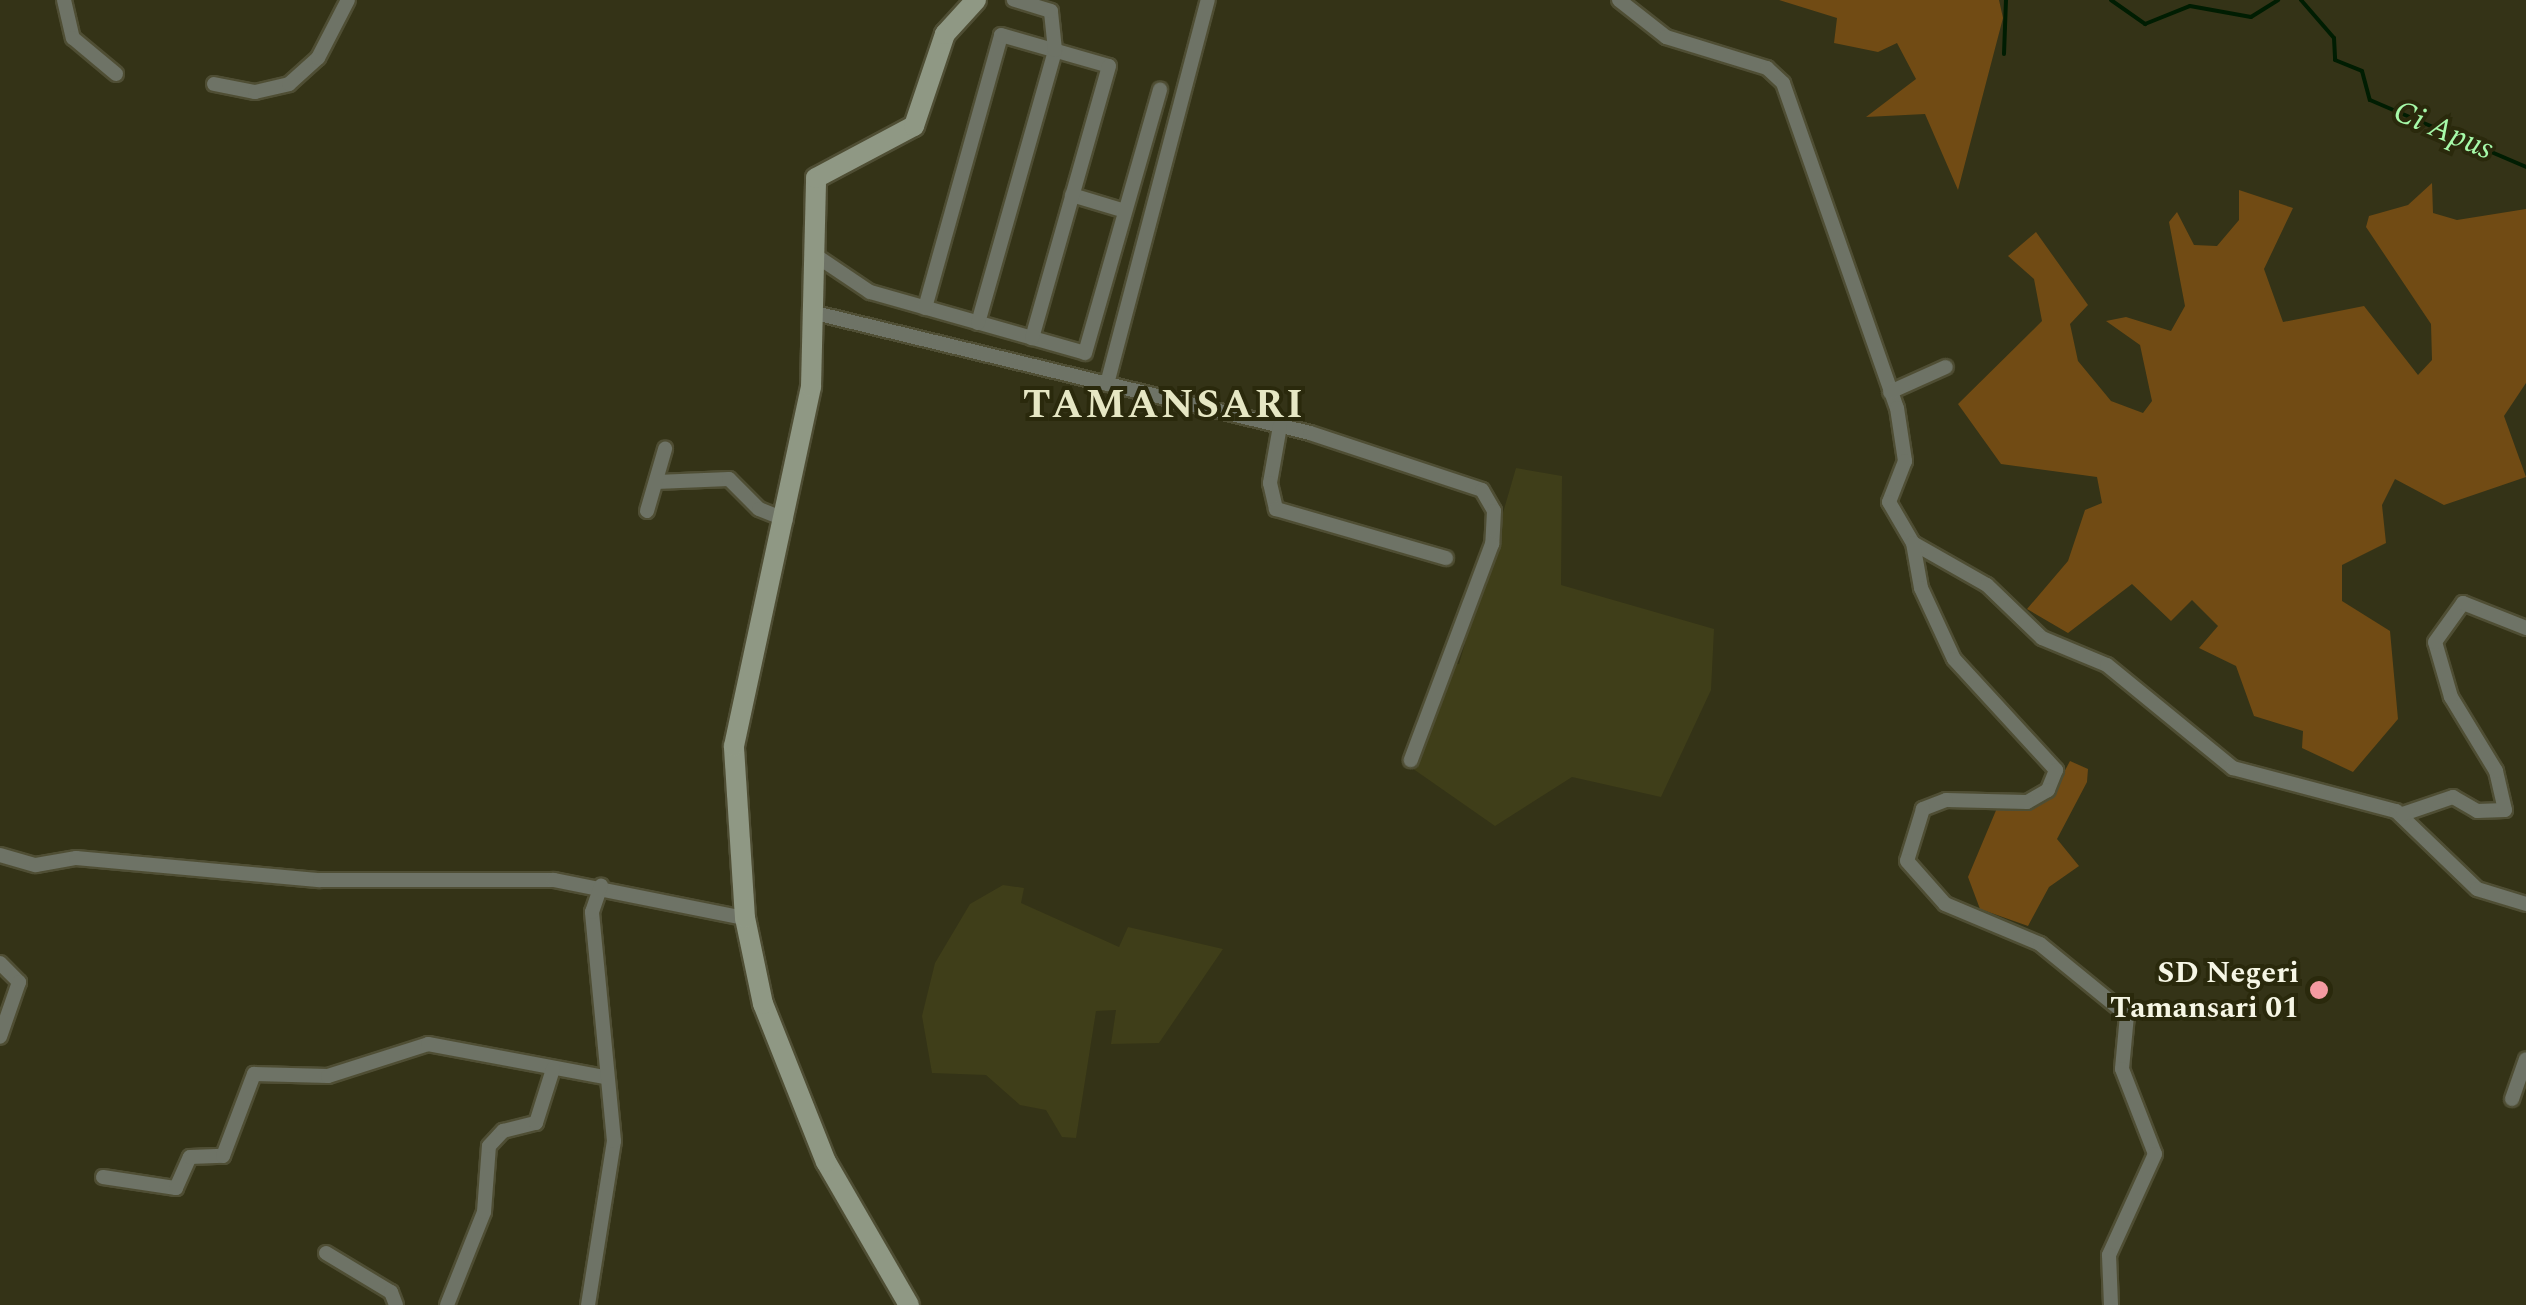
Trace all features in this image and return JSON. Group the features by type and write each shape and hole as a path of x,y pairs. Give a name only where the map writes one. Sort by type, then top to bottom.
{"main road":[{"path":"908,1305 826,1162 763,1004 746,918 735,728 786,520 810,387 816,178 914,126 945,34 976,0"}],"street":[{"path":"64,0 73,38 116,74"},
{"path":"214,84 255,92 289,84 318,58 348,0"},
{"path":"978,323 1055,50 1050,11 1014,0"},
{"path":"1106,384 1208,0"},
{"path":"1619,0 1666,37 1778,76 1906,447 1890,510 1913,543 1921,588 1954,659 2056,770 2048,790 2027,802 1946,800 1922,809 1907,861 1946,904 2040,944 2127,1015 2122,1069 2156,1154 2109,1254 2111,1305"},
{"path":"925,308 1002,36 1055,50 1109,66 1032,338"},
{"path":"811,253 850,283 1085,353 1160,90"},
{"path":"1072,196 1126,210"},
{"path":"811,312 1280,426 1469,483 1490,499 1492,544 1411,760"},
{"path":"1890,392 1946,367"},
{"path":"1280,426 1270,483 1276,509 1446,558"},
{"path":"647,511 665,449"},
{"path":"656,482 729,479 759,509 786,520"},
{"path":"1913,543 1987,585 2042,638 2107,666 2233,768 2403,814 2477,889 2526,904"},
{"path":"2403,814 2453,797 2477,811 2505,810 2496,770 2451,697 2435,642 2463,603 2526,628"},
{"path":"0,855 36,865 76,858 320,880 601,886 746,918"},
{"path":"588,1305 614,1141 592,912 601,886"},
{"path":"0,963 19,982 0,1038"},
{"path":"103,1177 176,1188 190,1157 223,1156 254,1074 328,1076 428,1044 605,1078"},
{"path":"2512,1099 2526,1059"},
{"path":"447,1305 484,1212 489,1146 503,1131 536,1123 553,1070"},
{"path":"326,1253 391,1292 396,1305"}],"shaded area":[{"path":"1779,0 1999,0 2003,18 1958,190 1925,114 1866,117 1916,79 1897,43 1878,52 1834,43 1837,18"},
{"path":"2432,183 2433,213 2457,220 2526,209 2526,383 2504,416 2526,477 2444,505 2395,479 2382,505 2386,543 2342,565 2342,601 2390,631 2398,719 2353,772 2302,748 2303,731 2254,716 2236,666 2199,648 2218,626 2192,600 2171,621 2132,584 2068,633 2027,609 2068,561 2085,510 2102,503 2097,477 2001,464 1958,404 2042,321 2034,279 2008,256 2036,232 2088,305 2070,324 2078,361 2111,401 2143,413 2152,401 2140,345 2106,321 2126,317 2171,331 2185,306 2169,222 2177,212 2194,245 2217,246 2239,220 2239,190 2293,208 2264,269 2283,322 2364,306 2418,375 2432,360 2431,324 2366,227 2369,216 2408,205"},
{"path":"1516,468 1562,476 1561,585 1714,629 1711,690 1661,797 1572,777 1495,826 1409,766 1449,663 1459,664"},
{"path":"2070,761 2088,769 2087,782 2057,839 2079,866 2049,887 2028,926 1980,909 1968,877 1997,808 2055,789"},
{"path":"1003,885 1024,888 1021,903 1119,947 1128,927 1223,949 1159,1043 1111,1044 1116,1010 1096,1011 1076,1138 1062,1137 1046,1110 1020,1105 986,1075 932,1073 922,1016 935,963 970,904"}],"waterway":[{"path":"2004,54 2006,0"},
{"name":"Ci Apus","path":"2111,0 2145,24 2190,6 2251,17 2278,0"},
{"name":"Ci Apus","path":"2301,0 2334,38 2335,60 2362,71 2370,100 2526,167"}],"place":[{"name":"SD Negeri Tamansari 01","path":"2319,990"}],"district":[{"name":"TAMANSARI","path":"1164,406"}]}
